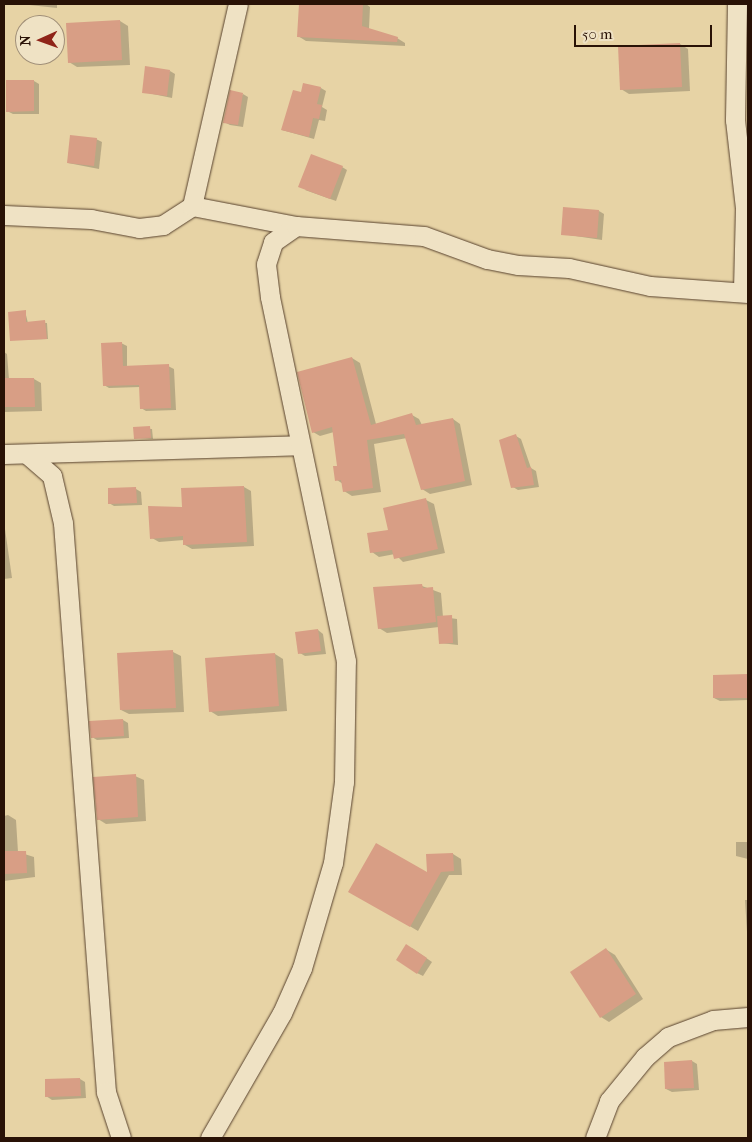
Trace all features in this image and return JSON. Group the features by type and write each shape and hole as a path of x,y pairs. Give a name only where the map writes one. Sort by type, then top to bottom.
{"street":[{"path":"4,214 91,219 139,228 164,225 192,206 238,4"},
{"path":"192,206 296,226 424,236 487,259 518,265 569,268 650,286 746,293 745,208 735,120 737,4"},
{"path":"210,1138 282,1013 302,968 333,863 344,782 346,661 333,588 318,538 299,445 266,264 273,242 296,226"},
{"path":"4,454 299,445"},
{"path":"27,454 52,476 63,523 106,1092 121,1138"},
{"path":"595,1138 609,1101 645,1057 668,1037 713,1020 748,1017"}],"building":[{"path":"299,4 363,4 362,26 398,37 397,42 297,37"},
{"path":"120,20 122,60 68,63 66,23"},
{"path":"680,43 682,87 620,90 618,46"},
{"path":"145,66 170,70 167,96 142,93"},
{"path":"6,80 34,80 34,111 6,112"},
{"path":"303,83 321,87 317,104 322,105 319,119 313,118 309,137 281,130 293,90 301,92"},
{"path":"230,90 243,93 238,125 223,123"},
{"path":"70,135 97,138 94,166 67,163"},
{"path":"311,154 343,166 330,199 298,187"},
{"path":"563,207 599,210 597,238 561,235"},
{"path":"26,310 26,322 45,320 47,339 10,341 8,312"},
{"path":"122,342 123,366 169,364 171,408 140,409 139,385 103,386 101,343"},
{"path":"352,357 371,425 412,413 416,425 453,418 465,481 421,490 404,434 367,440 373,488 343,492 341,480 335,481 333,466 337,466 332,427 312,433 297,372"},
{"path":"4,378 34,378 35,407 4,407"},
{"path":"150,426 151,438 134,439 133,427"},
{"path":"516,434 527,468 531,467 534,485 511,488 499,440"},
{"path":"244,486 247,542 183,545 183,536 150,539 148,506 182,507 181,488"},
{"path":"136,487 137,503 108,504 108,488"},
{"path":"426,498 438,549 394,559 392,550 370,553 367,533 388,530 383,508"},
{"path":"422,584 423,588 433,587 436,622 378,629 373,587"},
{"path":"452,615 453,643 439,644 437,616"},
{"path":"318,629 321,651 298,654 295,632"},
{"path":"173,650 176,708 120,710 117,653"},
{"path":"275,653 279,706 209,712 205,658"},
{"path":"748,674 748,698 713,698 713,675"},
{"path":"123,719 124,736 91,738 89,721"},
{"path":"136,774 138,817 97,820 93,777"},
{"path":"376,843 427,872 426,854 453,853 454,871 441,872 410,927 348,892"},
{"path":"4,851 26,851 27,873 4,874"},
{"path":"406,944 427,958 417,974 396,960"},
{"path":"606,948 636,994 600,1018 570,972"},
{"path":"692,1060 694,1088 665,1089 664,1062"},
{"path":"80,1078 81,1096 45,1097 45,1079"}]}
